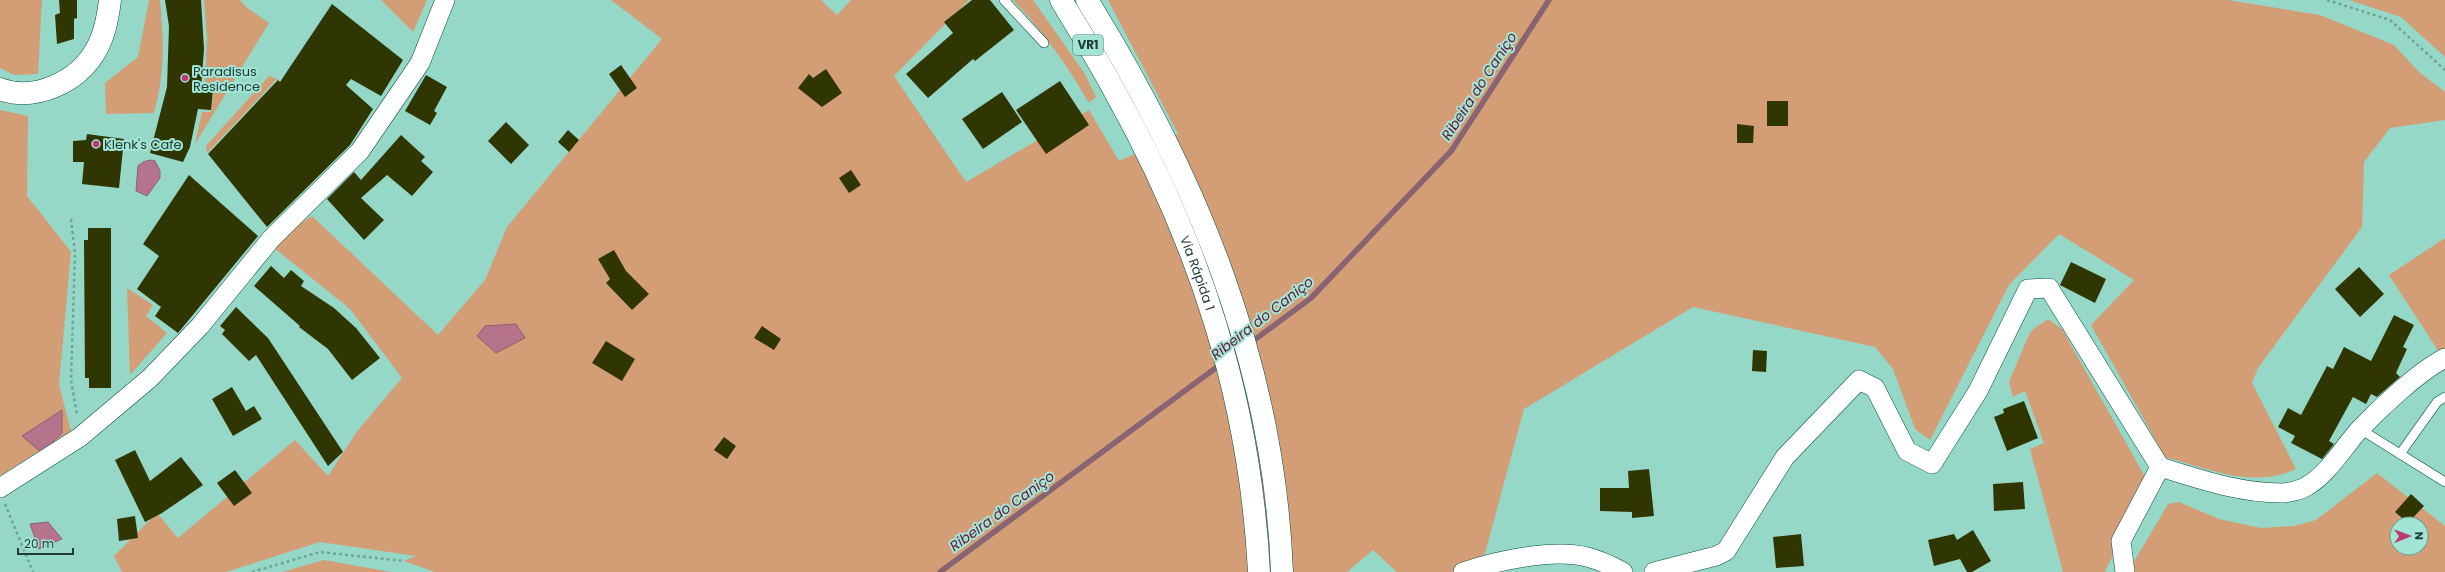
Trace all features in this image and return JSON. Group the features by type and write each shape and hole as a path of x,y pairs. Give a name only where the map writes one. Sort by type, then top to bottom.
{"main road":[{"path":"0,89 21,93 45,90 56,86 71,77 96,51 103,35 110,0"},
{"name":"Via Rápida 1","path":"1061,0 1124,85 1187,188 1230,290 1262,408 1275,485 1280,529 1282,572"},
{"name":"Via Rápida 1","path":"1091,5 1124,85 1151,163 1182,232 1206,294 1225,353 1250,469 1258,572"}],"street":[{"path":"2,494 80,437 150,378 200,326 271,240 360,151 420,63 445,0"},
{"path":"1654,572 1705,565 1726,551 1785,457 1860,380 1875,388 1907,451 1932,464 1978,391 2028,289 2049,288 2160,467 2228,488 2282,493 2307,487 2320,476 2360,429 2433,364 2445,358"},
{"path":"2125,572 2121,541 2160,467"},
{"path":"1463,572 1527,558 1564,554 1586,556 1623,572"}],"lane":[{"path":"1004,0 1044,43"},
{"path":"2400,454 2437,402 2445,397"},
{"path":"2360,429 2445,482"}],"path":[{"path":"2328,0 2390,20 2445,70"},
{"path":"71,219 75,253 71,380 80,437"},
{"path":"2,494 33,572"},
{"path":"252,572 320,552 404,562"}],"shaded area":[{"path":"0,0 42,0 38,74 14,75 0,68"},
{"path":"149,0 160,0 162,29 162,71 158,99 154,113 106,114 105,83 138,57"},
{"path":"204,0 240,0 246,7 269,23 195,144 202,112 211,112 214,89 205,87 207,37"},
{"path":"381,0 427,0 413,32"},
{"path":"611,0 821,0 837,15 851,0 969,0 894,76 966,182 1089,110 1119,161 1178,134 1108,0 2228,0 2320,15 2394,45 2419,72 2445,92 2445,120 2390,128 2364,162 2362,227 2258,368 2252,383 2296,469 2280,475 2247,477 2230,475 2165,457 2091,325 2134,280 2059,234 2009,285 1930,440 1915,429 1893,369 1875,347 1693,307 1524,409 1484,557 1468,572 1397,572 1373,550 1347,572 435,572 404,561 416,556 320,542 226,572 122,572 114,556 157,513 178,538 295,440 328,476 358,430 402,378 350,309 273,247 297,225 312,216 438,335 485,280 507,227 662,39"},
{"path":"1013,0 1033,0 1085,74 1096,97 1089,103 1054,49"},
{"path":"2349,0 2445,0 2445,57 2401,17"},
{"path":"269,76 277,79 207,153 206,146"},
{"path":"0,110 28,116 27,196 71,252 59,385 71,431 0,476"},
{"path":"150,160 155,161 160,171 160,178 147,196 136,191 138,166 143,162"},
{"path":"2445,238 2445,348 2439,352 2389,275"},
{"path":"127,288 153,305 146,316 167,333 130,375"},
{"path":"2048,319 2062,329 2148,482 2105,572 2063,572 2030,449 2044,443 2025,391 2013,397 2009,382 2032,330"},
{"path":"516,324 525,338 496,353 477,336 485,326"},
{"path":"62,410 62,433 42,453 22,436"},
{"path":"2377,473 2445,526 2445,572 2131,572 2135,560 2168,504 2179,502 2219,519 2261,528 2294,526 2316,520"},
{"path":"48,522 62,539 39,549 30,524"},
{"path":"324,560 391,572 282,572"}],"building":[{"path":"59,0 77,0 77,18 74,19 74,39 57,44 55,15 60,13"},
{"name":"Paradisus Residence","path":"165,0 201,0 204,49 201,88 213,90 211,110 198,109 190,147 183,162 150,153 167,87 169,26"},
{"path":"972,0 990,0 1014,30 975,61 973,59 928,98 906,74 953,33 944,22"},
{"path":"332,4 403,60 381,96 351,79 346,85 373,109 350,145 267,227 208,154 278,80 280,82"},
{"path":"621,65 637,88 625,97 609,74"},
{"path":"826,69 842,93 822,107 798,88 809,74 813,78"},
{"path":"426,75 447,87 434,111 437,113 430,125 405,111"},
{"path":"1060,81 1089,125 1046,154 1016,110"},
{"path":"1002,92 1022,122 983,149 962,119"},
{"path":"1767,101 1788,101 1788,126 1767,126"},
{"path":"506,122 529,145 511,164 488,141"},
{"path":"1737,124 1754,126 1753,143 1737,143"},
{"path":"568,130 579,140 569,152 558,142"},
{"path":"87,134 124,139 119,188 82,184 84,162 73,162 73,141 86,140"},
{"path":"401,135 425,157 421,161 433,172 412,196 387,175 361,198 384,220 364,240 327,199 354,172 361,180"},
{"path":"851,170 861,185 849,193 839,178"},
{"path":"189,175 258,236 178,333 155,316 161,307 137,289 159,256 143,244"},
{"path":"88,228 111,228 111,388 89,388 89,378 85,378 84,240 88,240"},
{"path":"614,250 626,271 649,294 632,310 606,283 610,279 598,259"},
{"path":"2071,262 2106,279 2095,303 2060,285"},
{"path":"271,266 284,278 291,270 304,281 301,286 334,308 356,328 380,358 352,380 328,349 299,327 300,326 254,286"},
{"path":"2359,267 2384,294 2360,317 2335,289"},
{"path":"236,307 268,338 343,452 328,466 256,355 249,361 222,334 225,330 220,326"},
{"path":"2394,315 2414,325 2403,347 2407,349 2396,373 2400,377 2377,397 2371,394 2366,404 2353,397 2329,441 2334,444 2322,459 2291,443 2295,436 2278,427 2288,408 2301,415 2327,366 2333,369 2344,347 2371,361"},
{"path":"762,326 781,339 774,350 754,338"},
{"path":"606,341 635,359 622,381 592,363"},
{"path":"1753,350 1767,351 1766,372 1752,371"},
{"path":"232,387 246,411 254,406 262,419 233,436 212,399"},
{"path":"2024,401 2038,438 2007,451 1994,417 2004,413 2003,409"},
{"path":"724,437 736,446 727,459 714,450"},
{"path":"135,450 150,481 181,457 203,485 162,513 145,522 115,460"},
{"path":"1649,469 1654,516 1632,518 1632,512 1600,511 1600,488 1629,488 1628,471"},
{"path":"235,470 252,493 234,506 217,483"},
{"path":"2023,482 2025,509 1994,511 1993,484"},
{"path":"2411,494 2424,506 2415,516 2400,516 2395,512"},
{"path":"135,516 138,538 119,541 117,519"},
{"path":"1973,530 1991,561 1972,572 1967,572 1960,559 1934,566 1928,540 1954,534 1957,540"},
{"path":"1801,534 1804,566 1776,568 1773,537"}],"waterway":[{"name":"Ribeira do Caniço","path":"1249,344 1311,298 1452,150 1549,0"},
{"name":"Ribeira do Caniço","path":"940,572 1221,364"}],"place":[{"name":"Paradisus Residence","path":"185,78"},
{"name":"Klenk's Cafe","path":"96,144"}]}
